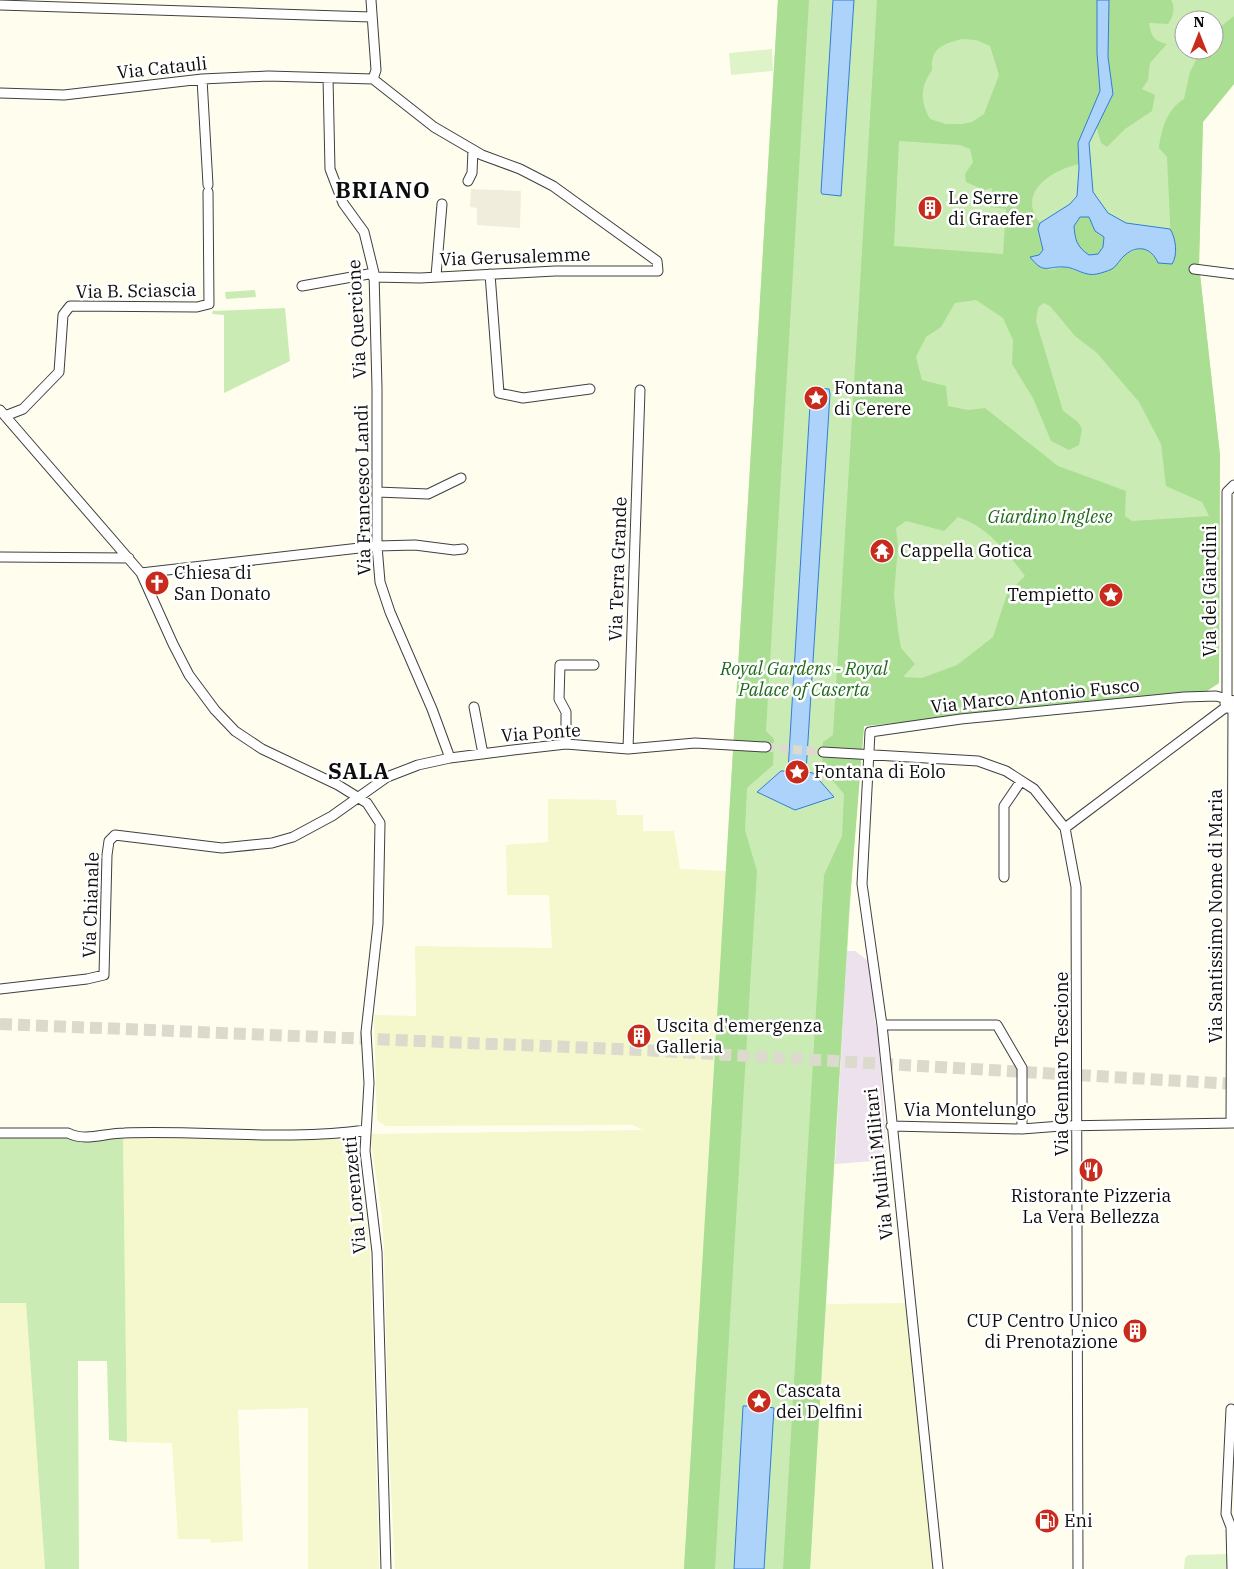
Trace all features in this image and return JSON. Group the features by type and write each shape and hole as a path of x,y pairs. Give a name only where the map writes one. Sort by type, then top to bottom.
{"street":[{"path":"372,0 371,17 376,70 373,79 434,127 473,150 472,172 468,181"},
{"path":"0,5 371,17"},
{"name":"Via Catauli","path":"0,93 64,95 202,79 268,76 373,79"},
{"name":"Via Quercione","path":"328,78 330,170 343,203 364,232 373,275 377,388"},
{"name":"Via B. Sciascia","path":"23,409 59,372 63,314 70,306 197,307 209,304 208,188 202,79"},
{"name":"Via Gerusalemme","path":"302,286 373,275 436,276 596,270 658,272 657,260 650,254 553,186 520,169 473,150"},
{"path":"436,276 442,204"},
{"path":"1194,269 1234,274"},
{"path":"490,274 499,393 523,398 590,389"},
{"name":"Via Francesco Landi","path":"377,388 376,546 380,582 390,612 432,708 450,758"},
{"name":"Via Terra Grande","path":"628,749 640,390"},
{"path":"3,413 23,409 20,431"},
{"name":"Via Lorenzetti","path":"3,413 141,573 189,675 234,731 262,749 338,785 357,799 367,803 380,823 378,924 366,1032 369,1083 365,1152 377,1252 386,1569"},
{"path":"377,492 428,494 462,478"},
{"name":"Via dei Giardini","path":"1231,705 1227,492 1234,485"},
{"path":"141,573 376,546 414,545 454,550 462,549"},
{"path":"0,556 129,558"},
{"path":"566,744 566,712 560,699 560,666 594,665"},
{"name":"Via Marco Antonio Fusco","path":"870,756 870,732 961,719 1184,697 1216,696 1231,705"},
{"path":"1065,828 1231,705"},
{"name":"Via Santissimo Nome di Maria","path":"1231,705 1233,869 1232,1123"},
{"path":"474,707 483,754"},
{"name":"Via Ponte","path":"357,799 387,777 418,765 450,758 566,744 628,749 695,743 766,748"},
{"name":"Via Gennaro Tescione","path":"823,752 978,761 1006,771 1034,789 1065,828 1072,854 1076,886 1079,1126 1078,1569"},
{"name":"Via Mulini Militari","path":"870,756 862,884 882,1025 938,1569"},
{"path":"1004,877 1004,806 1021,781"},
{"name":"Via Chianale","path":"0,988 86,980 104,975 106,969 103,945 107,910 107,855 109,840 115,835 222,848 272,843 293,837 357,799"},
{"path":"882,1025 997,1025 1022,1068 1022,1129"},
{"name":"Via Montelungo","path":"891,1126 1022,1129 1232,1123"},
{"path":"0,1133 68,1133 76,1137 123,1133 304,1134 366,1130"},
{"path":"1231,1409 1226,1514 1232,1527 1232,1569"}],"shaded area":[{"path":"471,189 521,191 520,228 477,225 477,208 470,207"},
{"path":"847,951 855,951 871,963 887,1160 835,1164"}],"green space":[{"name":"Royal Gardens - Royal Palace of Caserta","path":"778,0 1234,0 1234,84 1203,122 1199,265 1220,455 1219,683 1204,693 864,726 852,872 810,1569 684,1569"},
{"path":"778,0 809,0 766,731 774,739 773,765 747,788 745,830 757,871 715,1569 684,1569"},
{"name":"Giardino Inglese","path":"877,0 1097,0 1097,53 1100,91 1078,143 1079,164 1058,171 1048,177 1040,184 1032,202 1034,212 1040,223 1038,229 1043,250 1039,255 1030,257 1049,270 1064,267 1080,272 1112,269 1126,254 1142,248 1172,264 1167,157 1159,148 1161,134 1169,114 1184,99 1190,72 1196,60 1224,60 1224,24 1234,16 1234,84 1203,122 1199,265 1220,455 1219,683 1204,693 864,726 849,912 810,1569 783,1569 824,875 842,836 844,794 822,768 823,742 833,735","holes":["962,39 976,40 990,46 999,75 984,114 972,122 946,124 930,119 924,106 923,88 932,70 933,57 939,48","899,141 960,145 970,149 973,162 965,174 966,182 984,190 992,188 991,207 1006,209 1003,254 894,246","976,300 1003,318 1013,340 1012,364 1033,398 1051,441 1069,450 1079,445 1082,429 1078,422 1063,411 1036,321 1038,308 1043,303 1050,306 1075,336 1097,353 1139,402 1161,444 1166,486 1202,502 1209,516 1132,521 1125,516 1126,491 1058,466 985,408 968,410 948,406 946,386 922,380 916,357 926,337 941,327 955,303","958,517 979,527 996,541 1025,576 1007,594 993,637 957,665 922,678 903,677 915,664 901,648 898,630 894,595 898,546 896,528 906,521 944,531"]},
{"path":"1109,0 1171,0 1174,9 1168,24 1149,23 1154,37 1167,44 1150,63 1148,80 1142,89 1155,95 1152,111 1125,129 1107,147 1101,143 1096,126 1113,94 1108,57"},
{"path":"772,49 773,71 731,75 729,53"},
{"path":"1080,217 1090,217 1095,231 1104,237 1103,247 1098,255 1089,255 1077,243 1074,226"},
{"path":"255,290 256,297 226,299 225,292"},
{"path":"285,308 290,361 224,393 224,315 212,314 213,311"},
{"path":"548,799 616,800 617,815 643,815 643,831 674,831 680,869 726,871 684,1569 395,1569 389,1449 384,1249 382,1217 370,1134 643,1130 633,1125 386,1126 377,1120 374,1015 416,1016 415,946 552,948 549,895 507,895 506,845 548,842"},
{"path":"0,1134 123,1134 127,1442 109,1440 107,1361 78,1361 79,1569 45,1569 26,1303 0,1303"},
{"path":"123,1134 354,1136 357,1138 370,1253 379,1569 308,1569 308,1408 238,1410 243,1541 211,1543 210,1539 178,1539 172,1443 127,1442"},
{"path":"0,1303 26,1303 45,1569 0,1569"},
{"path":"911,1303 938,1569 810,1569 826,1304"},
{"path":"1227,1554 1227,1569 1184,1569 1185,1558 1188,1555"}],"water":[{"path":"833,0 854,0 841,196 822,194 821,192"},
{"path":"1097,0 1109,0 1108,57 1113,94 1089,143 1093,192 1108,213 1126,223 1170,229 1176,247 1172,264 1158,263 1152,254 1144,249 1140,249 1125,255 1112,269 1093,275 1068,267 1042,268 1030,257 1039,255 1043,250 1038,229 1040,223 1070,204 1077,196 1078,143 1100,91 1097,53","holes":["1080,217 1089,217 1095,231 1104,237 1103,247 1098,254 1089,255 1079,246 1076,239 1074,226"]},
{"path":"811,388 829,389 830,394 806,772 813,773 834,797 795,810 757,792 781,771 788,771"},
{"path":"760,1401 768,1407 774,1408 764,1569 734,1569 743,1406 750,1406 753,1402"}],"tunnel":[{"path":"766,747 823,752"},
{"path":"0,1024 643,1050 1234,1084"}],"place":[{"name":"Le Serre di Graefer","path":"930,208"},
{"name":"Fontana di Cerere","path":"816,398"},
{"name":"Cappella Gotica","path":"882,551"},
{"name":"Chiesa di San Donato","path":"157,583"},
{"name":"Tempietto","path":"1111,595"},
{"name":"Fontana di Eolo","path":"797,772"},
{"name":"Uscita d'emergenza Galleria","path":"639,1036"},
{"name":"Ristorante Pizzeria La Vera Bellezza","path":"1091,1170"},
{"name":"CUP Centro Unico di Prenotazione","path":"1135,1331"},
{"name":"Cascata dei Delfini","path":"759,1401"},
{"name":"Eni","path":"1047,1521"}],"district":[{"name":"BRIANO","path":"383,190"},
{"name":"SALA","path":"359,771"}]}
